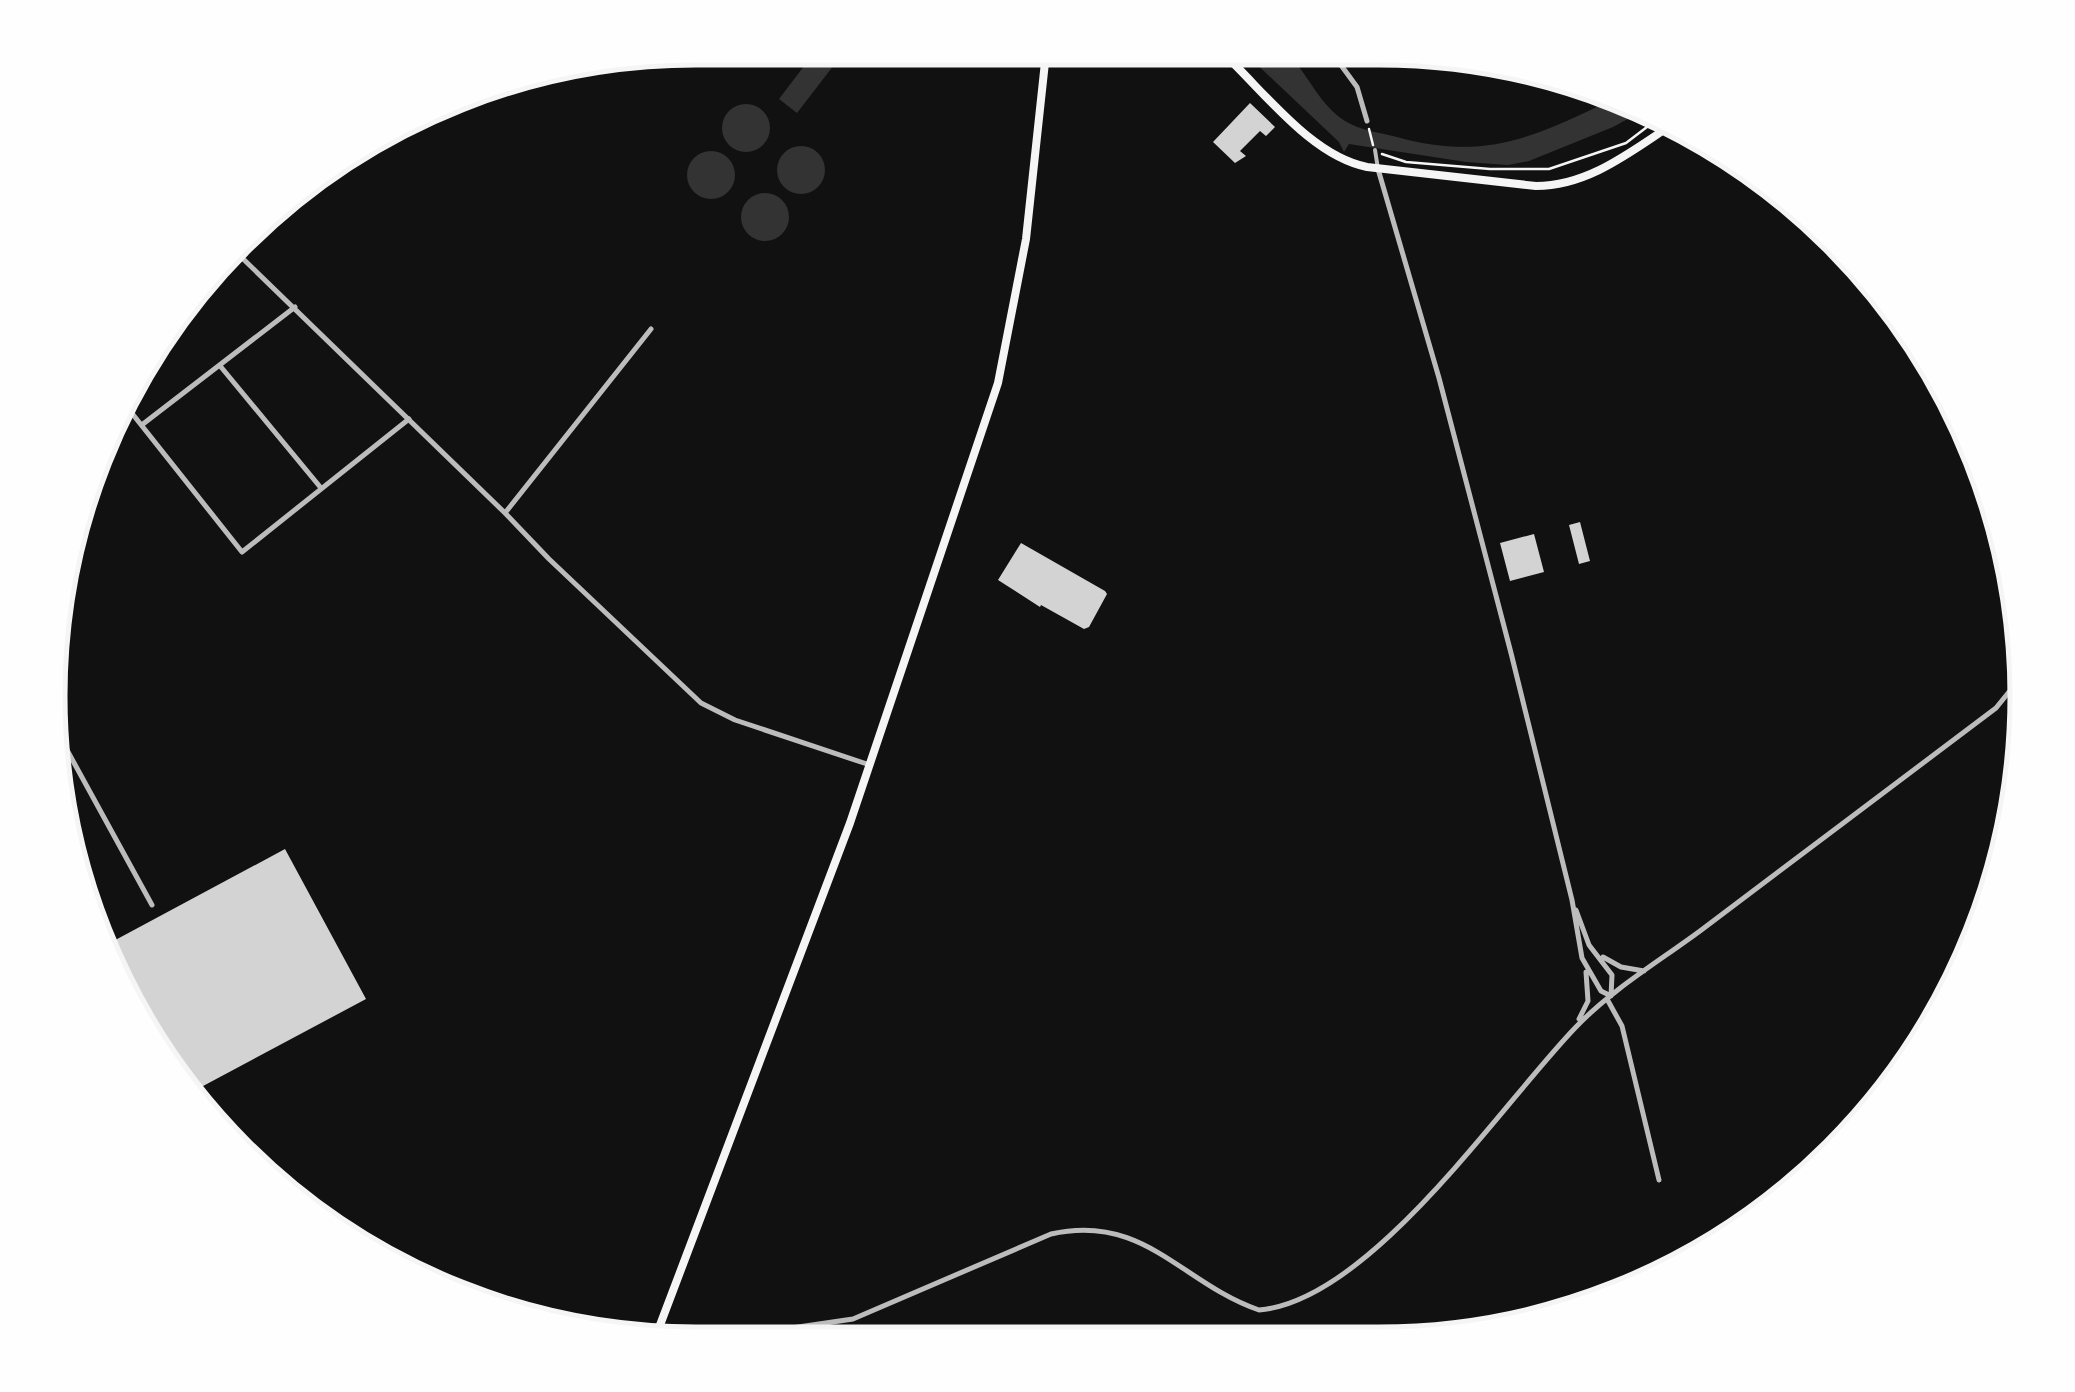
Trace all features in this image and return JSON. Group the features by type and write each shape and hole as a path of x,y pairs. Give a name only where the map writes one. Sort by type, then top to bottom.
{"main road":[{"path":"660,1326 828,883 975,457 1002,365 1026,239 1045,65"},
{"path":"1235,65 1324,151 1350,164 1536,186 1556,184 1625,158 1662,132"}],"street":[{"path":"1340,65 1357,86 1368,124"},
{"path":"1374,150 1439,378 1572,900 1588,1001 1576,1026"},
{"path":"243,258 707,708 870,765"},
{"path":"141,425 295,307"},
{"path":"505,512 651,328"},
{"path":"220,367 321,489"},
{"path":"132,413 242,552 408,419"},
{"path":"799,1327 854,1319 1051,1234 1073,1229 1126,1234 1260,1310 1274,1309 1322,1288 1391,1236 1576,1026 1609,997 1996,708 2010,691"},
{"path":"67,751 152,906"},
{"path":"1572,900 1589,944 1612,975 1609,997 1622,1026 1659,1180"},
{"path":"1596,953 1621,967 1646,971"},
{"path":"1585,967 1601,992 1609,997"}],"path":[{"path":"1368,124 1374,150 1406,162 1490,169 1549,169 1626,143 1649,126"}],"shaded area":[{"path":"805,65 834,65 797,113 779,99"},
{"path":"1258,65 1297,65 1322,99 1345,121 1370,131 1429,144 1485,146 1510,141 1601,105 1630,118 1529,161 1508,165 1349,144 1344,152 1339,142"},
{"path":"746,104 763,111 770,128 763,145 746,152 729,145 722,128 729,111"},
{"path":"801,146 818,153 825,170 818,187 801,194 784,187 777,170 784,153"},
{"path":"711,151 728,158 735,175 728,192 711,199 694,192 687,175 694,158"},
{"path":"765,193 782,200 789,217 782,234 765,241 748,234 741,217 748,200"}],"building":[{"path":"1250,103 1275,127 1266,136 1260,131 1240,151 1246,156 1235,163 1213,142"},
{"path":"1580,522 1590,561 1579,564 1569,525"},
{"path":"1534,534 1544,572 1510,581 1500,543"},
{"path":"1021,543 1105,591 1107,594 1089,627 1084,629 1040,607 998,580"},
{"path":"285,849 366,999 201,1087 171,1047 115,940"}]}
